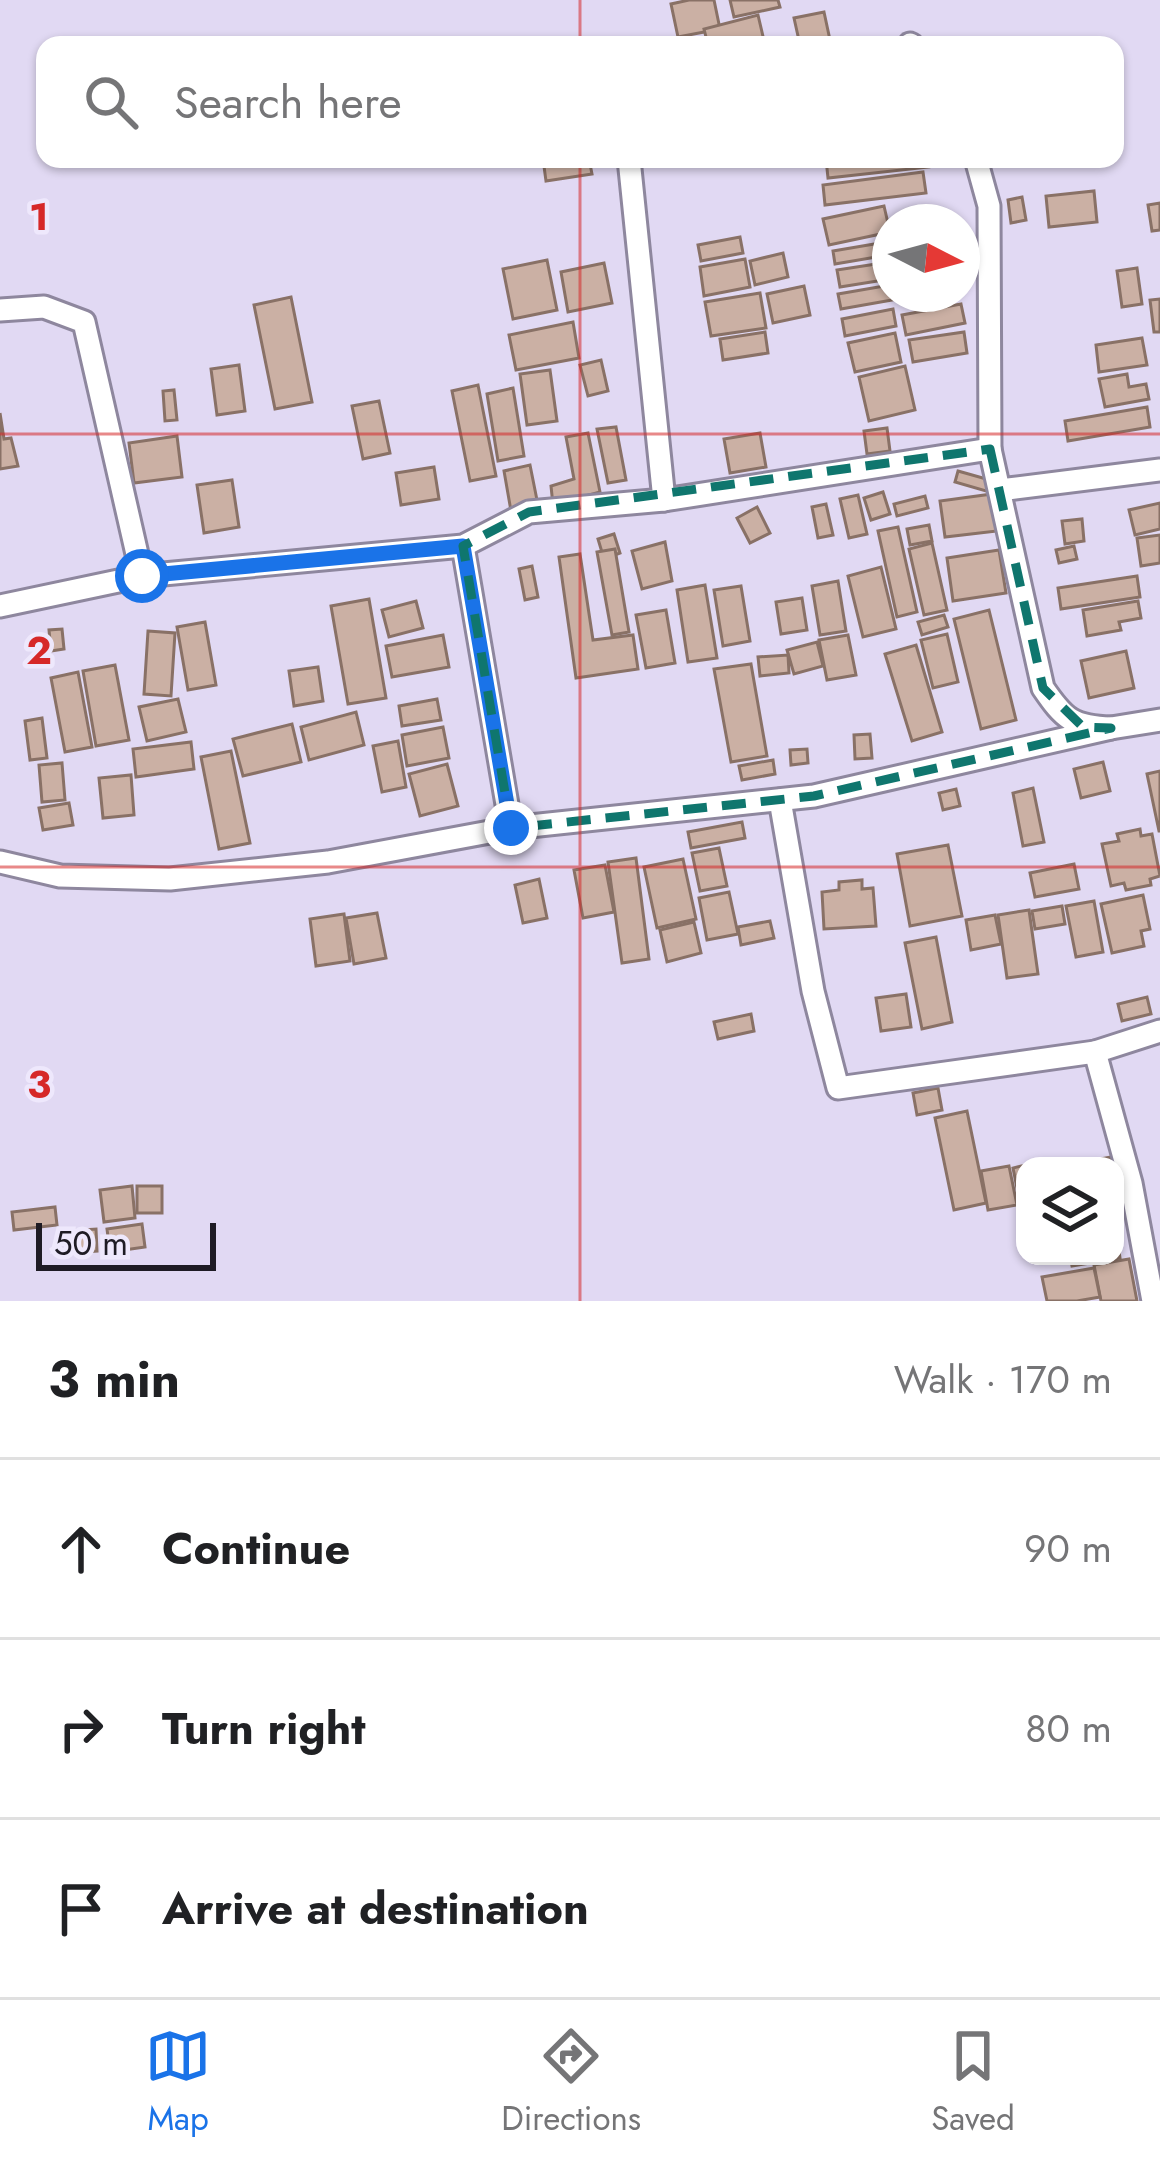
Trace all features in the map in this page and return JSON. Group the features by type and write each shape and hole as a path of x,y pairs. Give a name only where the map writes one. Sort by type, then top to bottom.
{"street":[{"path":"630,168 664,500"},
{"path":"978,168 989,206 991,448 1043,688 1059,712 1083,727 1111,728"},
{"path":"0,310 44,307 85,322 142,576"},
{"path":"0,606 142,576 463,546 529,512 664,500 991,448"},
{"path":"1000,490 1160,470"},
{"path":"463,546 511,828"},
{"path":"0,862 60,876 170,879 328,862 511,828 780,800 890,781 1160,720"},
{"path":"780,800 814,991 838,1088 1095,1052 1160,1031"},
{"path":"1095,1052 1131,1183 1153,1301"}],"highlighted area":[{"path":"990,449 1043,688 1083,727 1111,728 814,796 511,828 463,546 529,512"}],"building":[{"path":"714,0 720,29 678,36 671,4"},
{"path":"730,0 778,0 780,7 734,17"},
{"path":"824,12 829,36 798,36 794,18"},
{"path":"758,15 763,36 706,36 704,29"},
{"path":"544,168 591,168 592,174 546,181"},
{"path":"827,168 920,168 828,178"},
{"path":"923,172 926,193 825,205 823,185"},
{"path":"1094,191 1097,222 1049,227 1046,196"},
{"path":"1022,197 1026,220 1011,223 1008,200"},
{"path":"1160,203 1160,230 1152,231 1148,205"},
{"path":"872,209 872,236 829,245 823,219"},
{"path":"740,237 743,253 701,261 698,245"},
{"path":"872,244 872,258 835,264 833,251"},
{"path":"783,253 788,277 755,285 750,261"},
{"path":"745,259 750,287 704,296 700,267"},
{"path":"547,260 557,310 513,319 503,269"},
{"path":"604,263 612,303 568,312 561,272"},
{"path":"872,265 872,282 840,287 837,270"},
{"path":"1137,268 1142,304 1122,307 1117,271"},
{"path":"804,286 810,315 773,323 767,294"},
{"path":"872,288 872,304 841,309 838,294"},
{"path":"760,293 766,328 711,336 705,302"},
{"path":"291,297 312,402 275,409 254,305"},
{"path":"1160,299 1160,332 1154,332 1150,300"},
{"path":"894,312 896,326 845,336 842,319"},
{"path":"963,312 965,323 906,335 902,315"},
{"path":"573,322 579,358 516,370 509,335"},
{"path":"765,332 768,353 723,360 720,339"},
{"path":"964,332 967,353 913,362 909,340"},
{"path":"895,333 901,362 855,372 848,343"},
{"path":"1142,338 1147,365 1099,372 1096,345"},
{"path":"601,360 608,391 588,396 580,365"},
{"path":"239,365 245,411 217,415 211,369"},
{"path":"905,366 915,410 869,421 859,377"},
{"path":"550,370 557,421 527,425 520,374"},
{"path":"1127,374 1129,387 1146,384 1149,399 1105,407 1099,379"},
{"path":"478,385 496,476 470,481 452,391"},
{"path":"513,388 524,456 498,461 487,394"},
{"path":"174,390 177,420 165,421 163,391"},
{"path":"379,401 390,453 363,459 352,406"},
{"path":"1147,407 1150,427 1068,441 1065,421"},
{"path":"0,413 4,439 11,438 18,466 0,469"},
{"path":"616,427 626,480 608,483 597,429"},
{"path":"887,428 890,451 867,454 864,431"},
{"path":"588,433 600,492 553,505 551,486 574,479 566,437"},
{"path":"760,433 766,467 730,473 724,439"},
{"path":"177,436 182,477 134,483 129,443"},
{"path":"530,465 538,505 511,511 504,471"},
{"path":"434,467 439,499 401,505 396,473"},
{"path":"958,471 990,480 986,491 955,482"},
{"path":"232,480 239,527 204,533 197,485"},
{"path":"883,492 890,514 871,520 864,498"},
{"path":"992,494 997,531 945,537 940,501"},
{"path":"858,495 867,534 849,538 840,499"},
{"path":"925,496 928,508 897,516 894,504"},
{"path":"1160,503 1160,529 1135,535 1129,510"},
{"path":"826,504 833,535 818,538 812,507"},
{"path":"757,507 770,533 750,543 737,518"},
{"path":"1082,519 1084,541 1065,544 1062,521"},
{"path":"929,525 932,541 910,545 907,529"},
{"path":"898,527 917,612 897,617 878,531"},
{"path":"614,534 620,553 604,559 598,539"},
{"path":"1160,535 1160,563 1141,566 1137,538"},
{"path":"665,542 672,581 642,589 632,551"},
{"path":"932,543 947,610 924,615 909,549"},
{"path":"1074,546 1077,559 1059,563 1056,550"},
{"path":"615,549 629,632 612,635 597,552"},
{"path":"999,550 1006,593 953,601 947,558"},
{"path":"580,554 593,640 633,635 638,669 576,678 559,557"},
{"path":"532,566 538,597 525,600 519,569"},
{"path":"881,567 896,629 863,637 848,576"},
{"path":"1137,576 1140,597 1061,609 1058,588"},
{"path":"838,581 846,631 820,635 812,586"},
{"path":"705,585 717,658 688,662 677,590"},
{"path":"741,586 750,641 723,646 714,590"},
{"path":"802,598 807,630 781,634 776,602"},
{"path":"369,599 386,698 348,704 331,606"},
{"path":"416,601 423,628 389,637 382,610"},
{"path":"1138,601 1141,618 1119,622 1121,630 1087,636 1083,610"},
{"path":"666,610 675,663 646,668 636,615"},
{"path":"989,610 1016,720 981,729 954,619"},
{"path":"944,615 948,627 922,635 918,622"},
{"path":"205,622 216,685 188,690 177,627"},
{"path":"62,629 64,649 51,651 49,630"},
{"path":"148,631 175,633 171,696 144,694"},
{"path":"947,634 958,682 933,688 921,640"},
{"path":"443,635 449,667 392,677 386,646"},
{"path":"848,635 856,675 827,680 819,640"},
{"path":"817,642 823,666 794,674 787,650"},
{"path":"916,645 942,732 912,741 885,654"},
{"path":"1126,651 1134,688 1089,698 1081,661"},
{"path":"788,655 789,673 760,676 758,657"},
{"path":"751,664 767,756 731,762 714,669"},
{"path":"115,665 129,740 96,746 83,671"},
{"path":"318,667 323,701 294,706 289,671"},
{"path":"78,672 92,747 65,752 51,678"},
{"path":"178,699 186,732 147,741 139,707"},
{"path":"437,699 441,720 402,726 399,706"},
{"path":"356,712 364,745 309,760 301,727"},
{"path":"42,718 47,758 30,760 25,721"},
{"path":"292,724 301,762 243,776 233,739"},
{"path":"443,727 449,758 407,766 402,735"},
{"path":"870,734 872,758 855,759 854,735"},
{"path":"398,741 406,787 382,792 373,746"},
{"path":"191,742 194,769 136,777 133,749"},
{"path":"807,749 808,763 791,765 790,750"},
{"path":"231,751 250,843 219,849 201,757"},
{"path":"773,760 775,774 742,780 739,766"},
{"path":"1103,762 1110,791 1081,798 1074,769"},
{"path":"62,763 65,800 42,802 39,765"},
{"path":"447,764 458,806 420,816 409,774"},
{"path":"1160,771 1160,831 1159,831 1147,774"},
{"path":"131,775 134,815 103,818 99,778"},
{"path":"1033,788 1044,842 1023,846 1013,793"},
{"path":"956,789 960,806 943,810 939,793"},
{"path":"69,803 73,825 43,830 39,808"},
{"path":"742,822 745,838 691,848 688,832"},
{"path":"1140,829 1141,836 1152,834 1160,876 1150,879 1151,885 1126,890 1124,883 1111,886 1102,844 1119,841 1117,834"},
{"path":"948,845 962,916 910,926 897,854"},
{"path":"719,848 727,886 700,891 692,853"},
{"path":"636,858 649,959 622,963 608,862"},
{"path":"683,859 696,919 657,928 644,867"},
{"path":"1074,864 1079,889 1035,897 1030,873"},
{"path":"605,865 614,912 583,918 574,870"},
{"path":"539,879 547,918 523,923 515,885"},
{"path":"862,880 862,889 873,888 876,926 824,929 822,892 839,890 839,882"},
{"path":"729,892 738,934 707,940 699,898"},
{"path":"1143,895 1150,929 1141,931 1144,946 1112,953 1101,904"},
{"path":"1094,901 1103,952 1076,957 1066,906"},
{"path":"1062,906 1065,924 1035,929 1032,911"},
{"path":"1029,910 1038,974 1007,978 998,915"},
{"path":"377,913 386,958 354,964 346,918"},
{"path":"344,914 350,961 316,966 310,919"},
{"path":"995,915 1001,944 971,950 966,920"},
{"path":"770,921 774,938 741,945 738,927"},
{"path":"694,922 701,953 667,962 660,930"},
{"path":"936,937 952,1022 922,1029 905,943"},
{"path":"906,994 911,1027 881,1031 876,998"},
{"path":"1147,997 1151,1014 1122,1021 1118,1004"},
{"path":"751,1014 754,1031 718,1039 714,1022"},
{"path":"938,1088 942,1110 917,1115 913,1093"},
{"path":"967,1111 986,1203 954,1210 935,1118"},
{"path":"1009,1166 1016,1205 988,1210 981,1171"},
{"path":"132,1186 135,1218 104,1222 100,1190"},
{"path":"137,1186 162,1186 162,1213 137,1213"},
{"path":"55,1207 57,1225 14,1230 12,1212"},
{"path":"142,1224 145,1247 110,1252 107,1229"},
{"path":"96,1229 97,1251 70,1253 68,1231"},
{"path":"1129,1259 1137,1301 1101,1301 1094,1265 1124,1265"},
{"path":"1094,1268 1100,1297 1047,1301 1042,1277"}],"route":[{"path":"142,576 463,546 511,828"}]}
